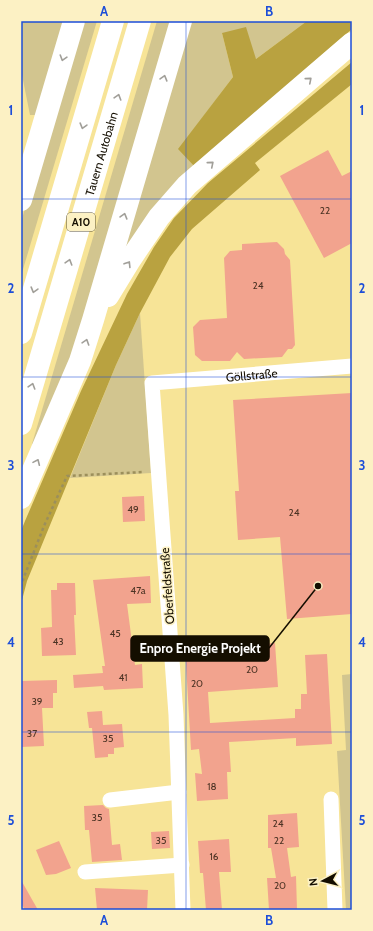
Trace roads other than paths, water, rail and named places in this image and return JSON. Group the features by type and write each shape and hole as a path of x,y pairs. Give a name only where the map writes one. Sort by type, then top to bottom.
{"highway":[{"path":"21,200 74,21"},
{"name":"Tauern Autobahn","path":"21,333 114,21"},
{"name":"Tauern Autobahn","path":"21,424 140,21"},
{"path":"21,498 80,360 181,21"},
{"path":"93,320 130,260 159,217 187,185 352,43"}],"street":[{"name":"Göllstraße","path":"152,383 352,366"},
{"name":"Oberfeldstraße","path":"152,383 176,715 184,910"},
{"path":"110,800 179,792"},
{"path":"331,799 335,910"},
{"path":"85,872 182,865"}],"place":[{"name":"Enpro Energie Projekt","path":"318,586"}]}
